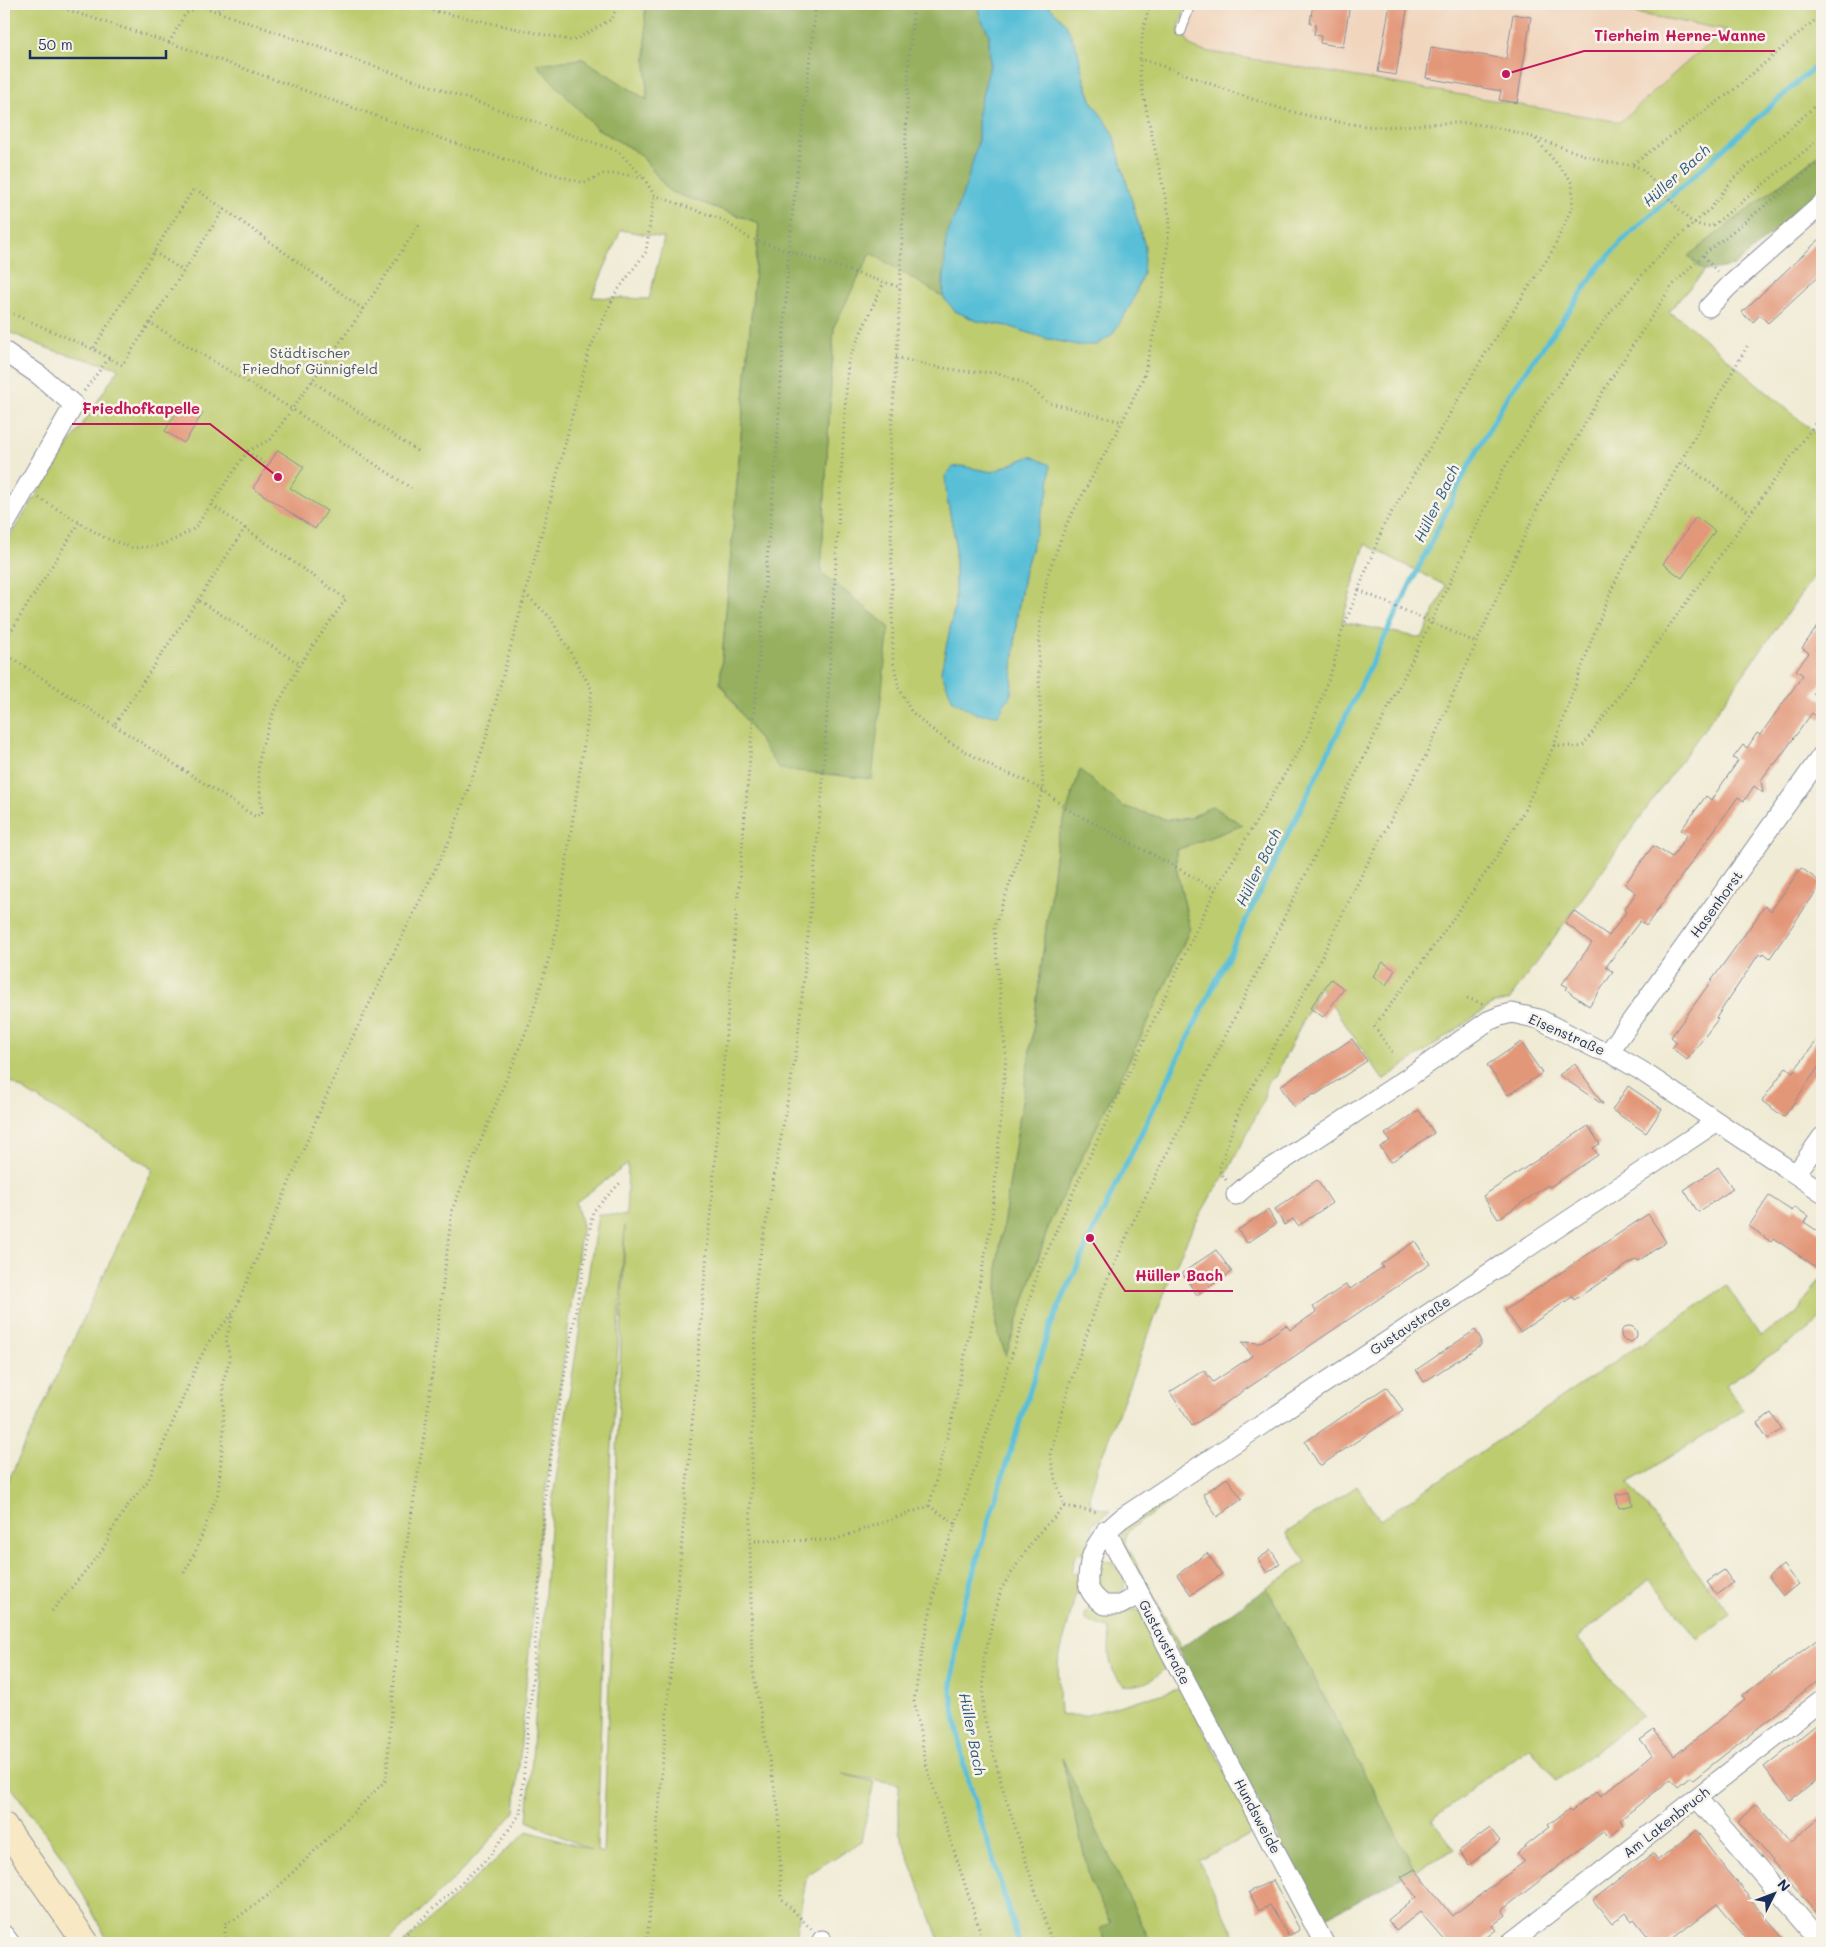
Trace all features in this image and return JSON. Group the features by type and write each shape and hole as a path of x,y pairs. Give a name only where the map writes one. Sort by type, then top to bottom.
{"street":[{"path":"1709,307 1729,286 1822,204"},
{"path":"4,351 39,375 74,405 4,526"},
{"name":"Hasenhorst","path":"1609,1052 1822,755"},
{"name":"Eisenstraße","path":"1236,1195 1252,1181 1409,1077 1488,1021 1512,1013 1538,1019 1597,1049 1609,1052 1640,1070 1822,1192"},
{"name":"Gustavstraße","path":"1140,1594 1120,1605 1104,1605 1089,1588 1087,1576 1090,1560 1095,1546 1106,1530 1336,1374 1716,1122"},
{"path":"1796,1174 1822,1137"},
{"name":"Gustavstraße","path":"1106,1530 1191,1689"},
{"name":"Hundsweide","path":"1191,1689 1324,1943"},
{"name":"Am Lakenbruch","path":"1510,1943 1822,1700"},
{"path":"1697,1798 1822,1943"},
{"path":"4,1826 86,1943"},
{"path":"4,1935 10,1943"}],"lane":[{"path":"1181,31 1190,4"}],"path":[{"path":"49,4 584,184 603,174 621,174 644,178"},
{"path":"184,1573 194,1555 218,1493 224,1427 224,1382 230,1359 226,1339 234,1312 343,1057 452,837 484,745 526,594 589,351 615,294 646,252 654,196 644,178 618,151 217,10 195,4"},
{"path":"217,10 228,4"},
{"path":"378,4 412,6 573,41 612,19 618,4"},
{"path":"647,1943 776,455 790,236 816,4"},
{"path":"914,4 909,57 900,287 890,448 893,661 899,688 911,711 951,743 1000,772 1018,777 1044,790 1067,809 1215,890"},
{"path":"929,1506 952,1420 992,1220 1006,1057 994,928 1044,790 1039,672 1040,620 1048,574 1066,525 1122,422 1144,376 1163,292 1170,219 1140,75 1143,30 1150,4"},
{"path":"169,43 185,14 202,6"},
{"path":"1633,164 1731,92 1822,14"},
{"path":"1140,59 1262,103 1310,116 1360,125 1412,126 1460,123 1495,127 1534,137 1604,162 1633,164 1642,168 1689,220 1702,226 1712,226 1822,137"},
{"path":"1065,1506 1055,1478 1050,1455 1069,1386 1097,1304 1132,1224 1431,622 1503,470 1545,403 1612,310 1666,248 1710,209 1734,178 1822,100"},
{"path":"984,1943 927,1768 914,1701 923,1646 941,1561 956,1524 998,1399 1039,1269 1080,1177 1215,890 1307,737 1332,667 1342,631 1384,525 1482,359 1553,250 1572,207 1572,184 1569,178 1534,137"},
{"path":"1236,1195 1219,1170 1238,1113 1311,979 1365,868 1426,755 1539,504 1605,388 1671,287 1703,255 1822,160"},
{"path":"93,349 194,188 363,310"},
{"path":"654,196 723,220 749,238 900,287"},
{"path":"4,310 93,349 122,364 150,323 182,270 224,209"},
{"path":"26,490 105,538 133,548 157,546 176,539 195,528 247,452 271,439 363,310 421,222"},
{"path":"154,252 182,270"},
{"path":"1703,255 1729,286"},
{"path":"822,1942 781,1898 779,1813 752,1665 750,1541 756,1279 798,1047 822,793 848,362 884,282"},
{"path":"150,323 292,409 411,488"},
{"path":"1392,1052 1374,1026 1421,964 1494,861 1524,810 1554,745 1593,636 1614,584 1649,516 1682,462 1749,343"},
{"path":"896,357 926,365 961,371 999,373 1026,384 1047,402 1122,422"},
{"path":"74,405 109,358"},
{"path":"312,381 420,453"},
{"path":"1554,745 1582,747 1822,414"},
{"path":"247,452 268,465"},
{"path":"1682,462 1750,513"},
{"path":"4,654 256,817 262,812 258,770 261,749 274,711 300,664 346,599 212,505"},
{"path":"4,642 79,523"},
{"path":"114,725 245,528"},
{"path":"1359,590 1477,643"},
{"path":"225,1943 225,1923 234,1920 274,1891 386,1780 404,1561 427,1417 452,1210 530,1022 555,937 592,690 550,616 526,594"},
{"path":"198,600 300,664"},
{"path":"396,1943 490,1856 520,1814 532,1688 546,1483 593,1211 620,1183"},
{"path":"52,1612 102,1551 111,1532 128,1505 148,1481 199,1360 211,1338 234,1312"},
{"path":"750,1541 834,1540 929,1506"},
{"path":"929,1506 956,1524"},
{"path":"1065,1506 1097,1512"},
{"path":"1052,1943 1002,1786 983,1712 984,1657 1001,1589 1036,1536 1065,1506"}],"shaded area":[{"path":"1194,4 1585,4 1727,30 1695,55 1620,122 1199,50 1190,46 1184,34"}],"green space":[{"name":"Städtischer Friedhof Günnigfeld","path":"4,4 645,4 647,100 583,59 537,64 595,127 640,154 669,191 759,223 720,683 889,627 821,572 834,326 871,253 943,277 943,297 955,311 977,321 1008,326 1044,338 1077,345 1145,247 1112,131 1092,102 1066,24 1047,4 1187,4 1178,31 1184,34 1190,46 1199,50 1620,122 1695,55 1727,30 1585,4 1822,4 1822,152 1688,256 1704,272 1668,312 1681,319 1822,439 1822,565 1509,1000 1493,1004 1383,1080 1320,987 1275,1077 1266,1086 1265,1098 1227,1173 1213,1192 1190,1233 1171,1276 1098,1466 1089,1497 1092,1506 1111,1511 1091,1525 1093,1529 1084,1555 1076,1553 1071,1572 1079,1574 1058,1662 1060,1714 1083,1716 1182,1688 1256,1831 1199,1861 1238,1943 1151,1943 1063,1761 1090,1880 1112,1924 1102,1929 1106,1943 940,1943 899,1831 899,1784 842,1774 874,1782 861,1841 807,1875 794,1943 403,1943 528,1831 591,1850 527,1821 552,1504 598,1214 626,1216 628,1164 576,1202 582,1226 538,1548 515,1812 464,1869 387,1943 109,1943 65,1861 4,1777 4,1490 153,1169 4,1078 4,545 119,368 52,350 4,330","holes":["621,230 664,238 649,299 592,297","1031,456 1049,489 1025,570 1017,615 1011,694 941,671 955,605 955,538 947,499 961,466 992,472","1365,544 1446,586 1422,638 1342,622","1080,771 1122,806 1168,820 1190,818 1212,806 1243,825 1176,850 1176,867 1190,928 1163,991 1050,1222 1006,1355 996,1326 998,1258 1032,1038 1057,842","625,1226 603,1853 597,1851 606,1549"]},
{"path":"645,4 977,4 981,19 989,34 990,65 978,112 978,142 943,277 943,297 871,253 834,326 821,572 889,627 872,779 779,769 720,683 759,223 669,191 640,154 595,127 536,64 583,59 647,100"},
{"path":"1822,152 1822,190 1734,266 1705,271 1688,256"},
{"path":"1080,770 1122,806 1168,820 1190,818 1212,806 1243,825 1176,850 1176,867 1190,928 1163,991 1050,1222 1006,1356 996,1326 998,1258 1032,1038 1057,842"},
{"path":"1822,1276 1822,1315 1816,1325 1725,1385 1744,1410 1628,1483 1730,1615 1698,1640 1650,1579 1577,1638 1641,1716 1557,1781 1530,1747 1495,1771 1432,1820 1455,1849 1415,1870 1267,1588 1306,1562 1286,1533 1357,1486 1380,1520 1727,1286 1760,1336 1797,1313"},
{"path":"1164,1499 1169,1502 1130,1529 1126,1536 1126,1544 1181,1648 1178,1650 1121,1542 1123,1531 1127,1525"},
{"path":"1106,1561 1113,1562 1124,1580 1124,1589 1118,1594 1102,1594 1097,1581 1101,1564"},
{"path":"1267,1588 1415,1870 1321,1920 1178,1650"},
{"path":"1089,1608 1097,1614 1104,1616 1111,1616 1127,1610 1140,1611 1169,1663 1159,1674 1143,1684 1122,1685 1111,1664 1109,1652 1110,1629 1085,1620 1085,1615"},
{"path":"1062,1758 1151,1943 1106,1943 1101,1929 1111,1923 1090,1880"}],"water":[{"path":"977,4 1047,4 1066,24 1078,51 1084,81 1092,102 1112,131 1145,247 1143,273 1132,303 1112,335 1097,345 1077,345 1044,338 1008,326 977,321 955,311 943,297 946,239 967,182 978,142 978,112 990,65 989,34 981,19"},
{"path":"1031,456 1050,465 1049,489 1025,570 1017,615 1011,694 998,715 977,714 953,701 941,671 955,605 955,538 947,499 945,476 953,467 961,466 992,472"}],"building":[{"path":"1313,4 1350,4 1343,47 1320,43 1321,36 1314,35 1316,24 1310,23"},
{"path":"1390,4 1408,4 1396,75 1378,72"},
{"path":"1513,14 1531,17 1517,103 1499,100 1501,91 1426,78 1431,47 1506,59"},
{"path":"1822,237 1822,273 1768,323 1760,315 1753,322 1747,318 1742,312"},
{"path":"184,401 203,413 184,443 165,431"},
{"path":"278,450 304,467 290,488 327,511 315,529 253,488"},
{"path":"1696,517 1715,531 1682,578 1663,564"},
{"path":"1822,620 1822,681 1813,694 1822,701 1822,720 1812,713 1761,780 1763,793 1754,786 1744,801 1738,797 1646,926 1640,921 1606,967 1613,972 1589,1006 1573,995 1566,989 1568,987 1562,984 1592,943 1565,923 1574,911 1609,936 1626,912 1624,910 1636,893 1625,884 1653,846 1672,857 1688,834 1681,830 1706,796 1711,800 1738,761 1733,758 1743,745 1747,748 1757,733 1760,735 1803,675 1796,670 1809,653 1802,648"},
{"path":"1801,868 1822,883 1770,958 1764,953 1762,956 1759,954 1716,1018 1718,1019 1687,1060 1672,1048 1677,1042 1671,1037 1765,906 1771,911"},
{"path":"1383,962 1395,970 1386,985 1373,976"},
{"path":"1331,979 1344,989 1323,1017 1310,1008"},
{"path":"1822,1034 1822,1062 1784,1117 1762,1101 1786,1067 1793,1072"},
{"path":"1352,1039 1367,1061 1294,1107 1280,1086"},
{"path":"1521,1042 1542,1073 1508,1095 1487,1065"},
{"path":"1575,1064 1603,1104 1559,1075"},
{"path":"1628,1086 1662,1109 1646,1133 1612,1110"},
{"path":"1419,1110 1434,1133 1391,1162 1380,1147 1390,1141 1385,1134"},
{"path":"1588,1126 1600,1144 1593,1148 1598,1155 1550,1187 1548,1185 1498,1219 1483,1196"},
{"path":"1718,1167 1733,1189 1698,1212 1684,1190"},
{"path":"1317,1180 1332,1203 1298,1226 1293,1219 1284,1225 1275,1209"},
{"path":"1769,1196 1792,1211 1795,1207 1808,1216 1804,1222 1822,1234 1822,1271 1773,1238 1771,1242 1749,1226"},
{"path":"1268,1210 1276,1224 1247,1243 1238,1230"},
{"path":"1648,1214 1666,1242 1638,1261 1636,1259 1574,1300 1572,1297 1520,1332 1505,1310"},
{"path":"1415,1241 1430,1264 1192,1426 1170,1392 1204,1370 1213,1382 1252,1356 1242,1342 1260,1343 1286,1325 1290,1330 1316,1312 1313,1307 1347,1284 1350,1289 1383,1267 1381,1264"},
{"path":"1216,1250 1232,1272 1197,1295 1182,1273"},
{"path":"1629,1326 1637,1334 1629,1342 1621,1334"},
{"path":"1475,1330 1481,1339 1481,1345 1424,1382 1416,1370"},
{"path":"1386,1387 1403,1410 1320,1466 1305,1442"},
{"path":"1771,1413 1782,1429 1768,1439 1757,1423"},
{"path":"1227,1478 1242,1499 1217,1517 1203,1494"},
{"path":"1630,1492 1633,1505 1619,1508 1616,1495"},
{"path":"1271,1550 1280,1564 1267,1573 1258,1559"},
{"path":"1207,1553 1222,1574 1191,1595 1177,1575"},
{"path":"1783,1565 1798,1584 1783,1596 1768,1577"},
{"path":"1724,1570 1733,1583 1717,1595 1707,1582"},
{"path":"1822,1636 1822,1677 1693,1780 1690,1777 1678,1787 1671,1779 1620,1820 1623,1825 1609,1837 1604,1831 1502,1910 1506,1915 1492,1926 1496,1930 1479,1943 1447,1943 1420,1912 1396,1931 1388,1920 1416,1897 1401,1877 1415,1869 1452,1916 1524,1862 1517,1853 1550,1827 1548,1825 1569,1809 1571,1811 1597,1791 1601,1796 1652,1755 1640,1740 1654,1730 1674,1756 1745,1700 1742,1696"},
{"path":"1822,1720 1822,1776 1791,1801 1764,1767"},
{"path":"1757,1804 1790,1843 1822,1815 1822,1919 1738,1821"},
{"path":"1490,1828 1500,1841 1469,1865 1459,1851"},
{"path":"1696,1830 1726,1870 1788,1943 1750,1943 1717,1904 1667,1943 1653,1943 1634,1919 1632,1921 1626,1913 1612,1924 1593,1900 1653,1853 1658,1860"},
{"path":"1273,1880 1300,1930 1288,1936 1270,1905 1259,1911 1249,1892"}],"waterway":[{"name":"Hüller Bach","path":"1019,1943 964,1766 951,1692 959,1620 1050,1327 1090,1238 1464,475 1507,397 1598,268 1627,236 1822,60"}],"place":[{"name":"Tierheim Herne-Wanne","path":"1506,74"},
{"name":"Friedhofkapelle","path":"278,477"},
{"name":"Hüller Bach","path":"1090,1238"}]}
